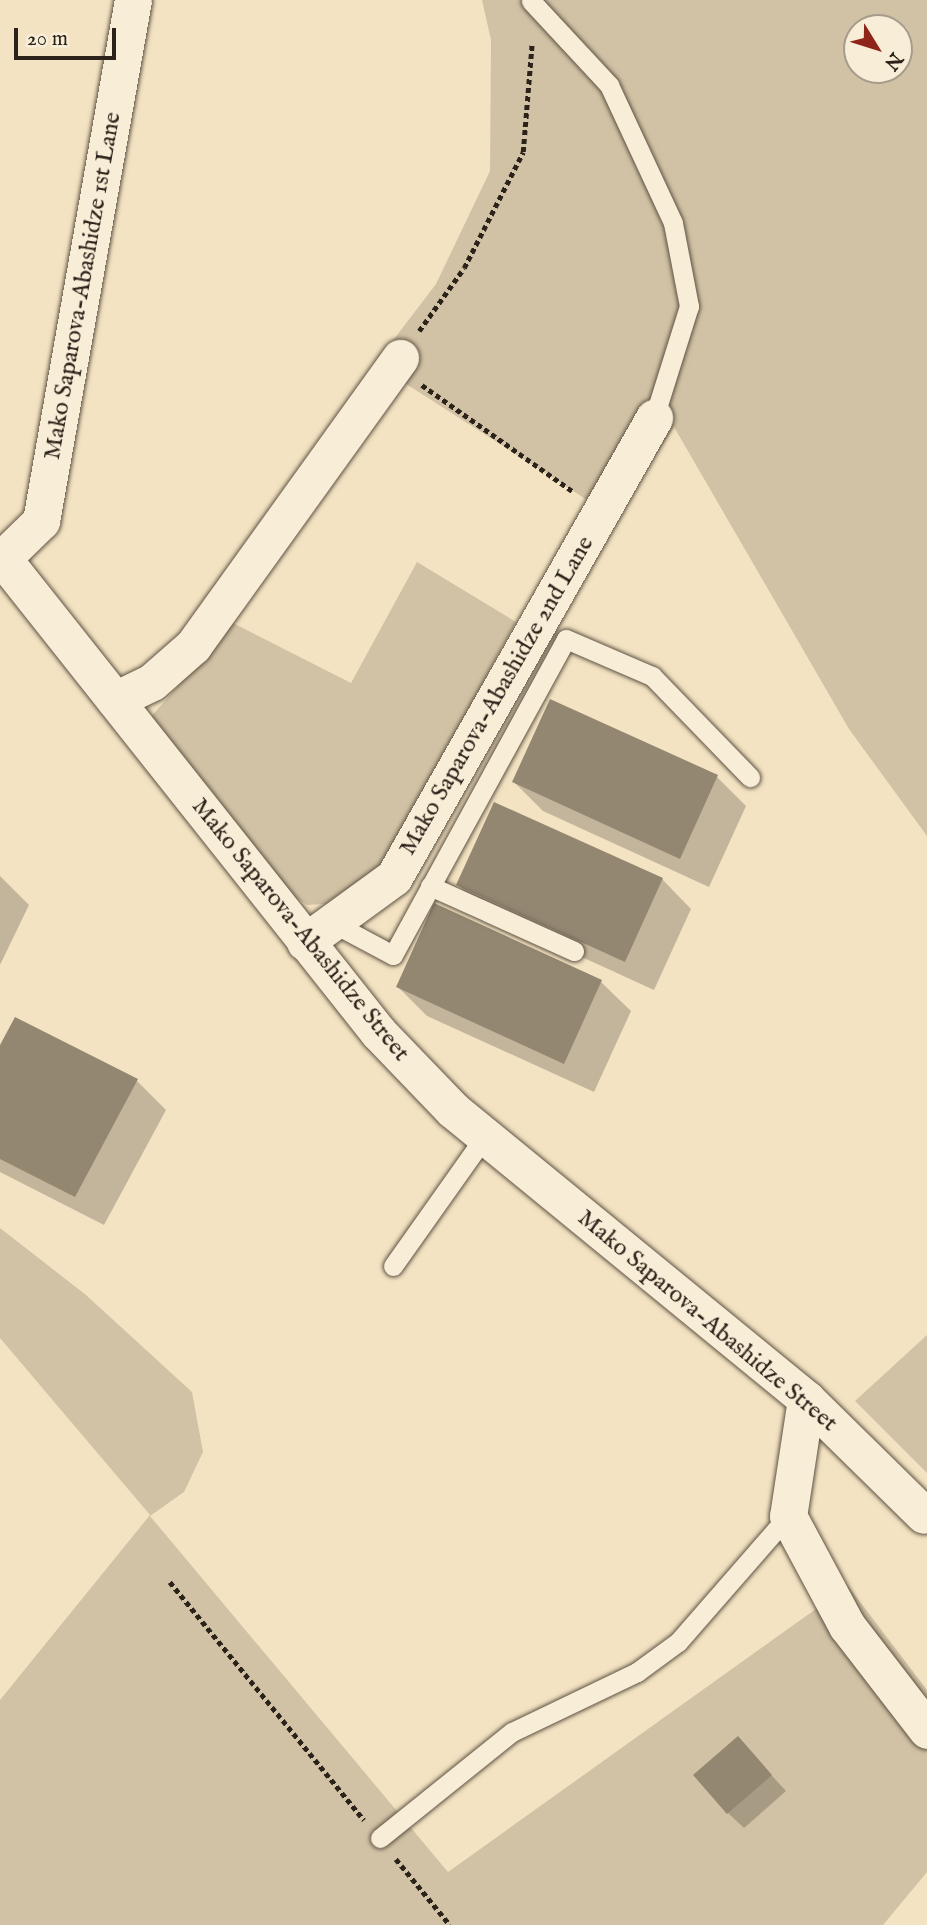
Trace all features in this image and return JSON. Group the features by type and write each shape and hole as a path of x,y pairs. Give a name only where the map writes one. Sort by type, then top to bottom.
{"street":[{"name":"Mako Saparova-Abashidze 1st Lane","path":"2,556 41,521 133,0"},
{"path":"115,700 152,682 193,646 397,361"},
{"name":"Mako Saparova-Abashidze 2nd Lane","path":"319,933 394,877 654,418"},
{"name":"Mako Saparova-Abashidze Street","path":"2,556 115,700 319,933 378,1032 485,1136 806,1399 925,1517"},
{"path":"806,1399 788,1516 847,1626 927,1730"}],"lane":[{"path":"531,1 609,85 673,223 690,306 654,418"},
{"path":"319,933 393,955 566,639 652,676 750,777"},
{"path":"430,886 574,951"},
{"path":"393,1266 485,1136"},
{"path":"380,1838 512,1732 637,1672 678,1642 788,1516"}],"path":[{"path":"531,1 532,76 523,152 464,268 397,361 601,512"},
{"path":"170,1582 450,1925"}],"shaded area":[{"path":"482,0 927,0 927,836 849,729 674,427 612,523 592,503 375,364 436,284 490,171 491,40"},
{"path":"417,562 516,622 382,870 338,903 307,905 271,881 150,718 233,623 351,683"},
{"path":"0,1228 86,1295 192,1392 203,1452 184,1492 150,1516 448,1872 848,1586 927,1690 927,1872 883,1925 0,1925 0,1700 150,1515 0,1338"},
{"path":"927,1335 927,1473 855,1401"}],"building":[{"path":"550,699 718,775 680,859 512,782"},
{"path":"494,802 663,878 625,962 456,885"},
{"path":"434,903 602,980 564,1064 396,987"},
{"path":"15,1017 138,1079 75,1197 0,1159 0,1045"},
{"path":"738,1736 772,1775 727,1814 693,1775"}]}
